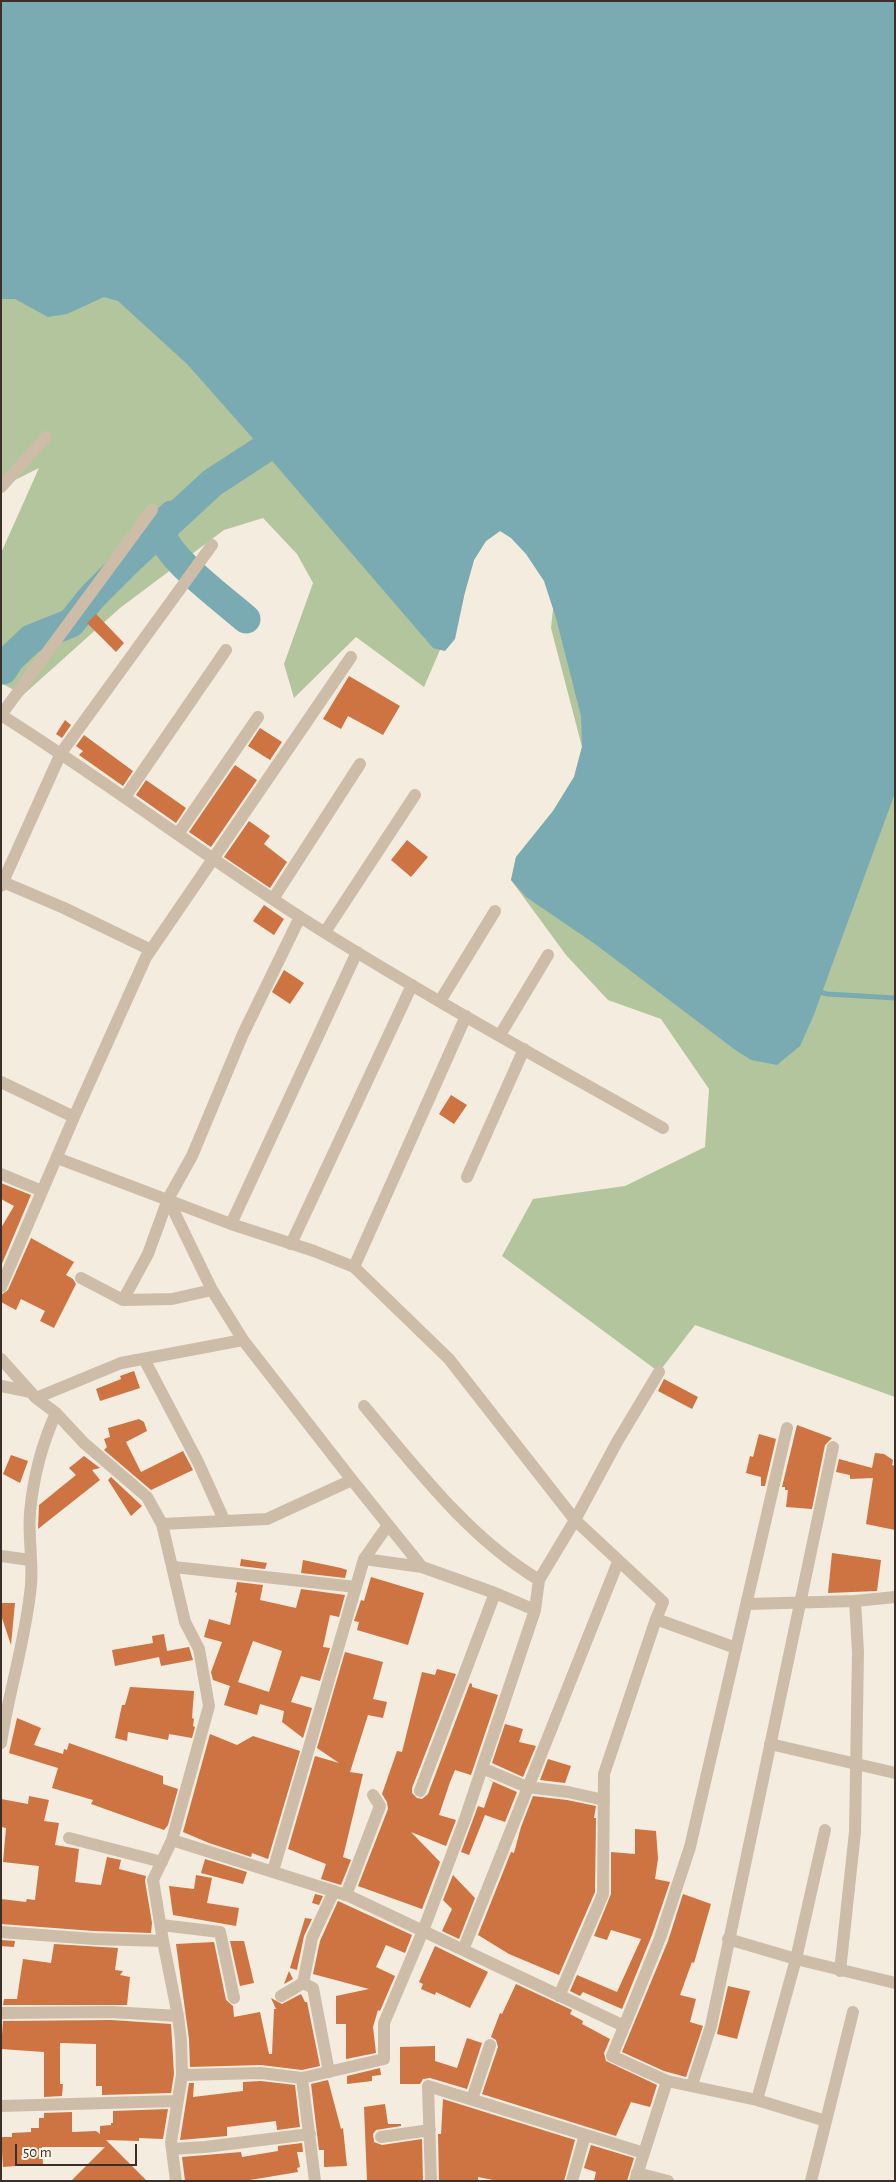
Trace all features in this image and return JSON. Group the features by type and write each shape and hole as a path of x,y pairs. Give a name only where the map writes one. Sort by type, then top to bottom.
{"street":[{"path":"1,487 46,437"},
{"path":"152,510 1,715 61,753 300,917 412,985 662,1128"},
{"path":"151,950 64,908 2,884 61,753 212,545"},
{"path":"125,797 226,650"},
{"path":"1,1287 146,956 351,657"},
{"path":"178,834 258,717"},
{"path":"273,899 360,764"},
{"path":"325,932 415,796"},
{"path":"440,1001 495,911"},
{"path":"123,1300 148,1254 168,1199 192,1156 243,1034 300,917"},
{"path":"232,1224 357,952"},
{"path":"500,1035 548,955"},
{"path":"291,1244 412,985"},
{"path":"354,1267 466,1016"},
{"path":"467,1177 524,1048"},
{"path":"1,1082 74,1117"},
{"path":"57,1158 232,1224 354,1267 449,1359 575,1520 663,1602 604,1774 603,1894 559,1996"},
{"path":"1,1174 42,1191"},
{"path":"168,1199 212,1290 243,1340 422,1567"},
{"path":"81,1278 123,1300 172,1299 212,1290"},
{"path":"1,1386 33,1395 121,1363 243,1340"},
{"path":"1,1358 33,1395 56,1413 84,1443 146,1497 162,1524 174,1567 185,1622 199,1649 209,1706 172,1840 153,1880 178,2016 182,2075 172,2149 176,2181"},
{"path":"144,1359 198,1462 224,1520"},
{"path":"182,2075 261,2072 302,2078 384,2059 384,2023 423,1931 482,1768 535,1610 539,1580 659,1372"},
{"path":"364,1406 442,1498 479,1535 515,1566 539,1580"},
{"path":"1,1743 4,1707 23,1640 31,1584 30,1513 39,1459 46,1434 56,1413"},
{"path":"788,1428 690,1847 660,1938 612,2056 667,2081 757,2100 826,2121"},
{"path":"692,2085 711,2026 833,1447"},
{"path":"162,1524 267,1519 352,1480"},
{"path":"273,1872 364,1559 388,1525"},
{"path":"1,1556 30,1560"},
{"path":"364,1559 422,1567 495,1593 535,1610"},
{"path":"463,1950 618,1562"},
{"path":"174,1567 356,1587"},
{"path":"420,1791 495,1593"},
{"path":"746,1604 855,1601 895,1597"},
{"path":"840,1970 855,1832 858,1652 855,1601"},
{"path":"656,1619 736,1648"},
{"path":"770,1744 895,1773"},
{"path":"482,1768 527,1787 568,1792 604,1800"},
{"path":"281,1996 303,1983 312,1938 340,1893 380,1806 373,1795"},
{"path":"757,2100 796,1959 825,1830"},
{"path":"69,1838 162,1862"},
{"path":"172,1840 340,1893 624,2026"},
{"path":"160,1925 220,1932 234,1998"},
{"path":"1,1932 94,1939 163,1941"},
{"path":"728,1939 796,1959 895,1984"},
{"path":"303,1983 313,1988 329,2072"},
{"path":"1,2013 111,2012 178,2016"},
{"path":"811,2181 854,2012"},
{"path":"472,2099 490,2045"},
{"path":"302,2078 314,2181"},
{"path":"667,2081 636,2177 668,2181"},
{"path":"431,2181 428,2086 644,2153"},
{"path":"1,2106 177,2102"},
{"path":"381,2137 430,2130"},
{"path":"172,2149 310,2134"},
{"path":"572,2181 585,2135"}],"green space":[{"path":"1,1 895,1 895,1397 695,1325 659,1372 502,1256 533,1199 625,1186 705,1147 709,1089 661,1019 608,1000 566,955 511,880 516,857 553,811 574,777 582,747 551,628 565,499 500,531 486,541 474,560 465,592 424,687 356,637 294,698 284,664 313,583 297,554 263,518 224,530 120,608 23,695 1,683 1,553 39,468 1,487"}],"water":[{"path":"1,1 895,1 895,793 813,1017 800,1046 777,1065 751,1060 734,1049 595,944 526,897 511,880 516,857 553,811 574,777 582,747 581,716 556,618 544,581 526,554 511,538 500,531 486,541 474,560 455,639 445,651 433,648 187,364 118,301 104,297 67,314 48,317 15,299 1,299"}],"building":[{"path":"96,614 124,643 116,652 87,623"},
{"path":"349,676 400,706 383,735 348,716 341,729 323,719"},
{"path":"65,720 71,725 62,738 56,734"},
{"path":"260,728 282,742 270,760 248,746"},
{"path":"84,735 133,771 123,786 79,755 83,751 76,746"},
{"path":"235,765 257,780 211,847 189,832"},
{"path":"146,780 186,808 176,823 136,795"},
{"path":"249,821 270,836 264,844 287,862 270,888 224,857"},
{"path":"407,840 428,857 411,877 391,860"},
{"path":"264,905 284,919 274,935 253,921"},
{"path":"284,970 304,983 290,1004 272,992"},
{"path":"451,1095 467,1105 454,1124 439,1114"},
{"path":"1,1183 31,1195 1,1266 1,1228 14,1206 1,1199"},
{"path":"31,1238 74,1262 66,1275 73,1279 76,1284 54,1328 40,1321 45,1311 21,1299 16,1310 1,1302 1,1295 8,1290"},
{"path":"134,1371 140,1388 100,1401 96,1389 121,1379 120,1376"},
{"path":"664,1379 698,1397 692,1409 658,1391"},
{"path":"139,1419 144,1422 147,1431 126,1442 141,1472 183,1451 193,1470 151,1490 104,1450 107,1447 104,1439 110,1437 108,1428"},
{"path":"797,1425 832,1438 825,1445 812,1509 786,1507 788,1490 782,1487"},
{"path":"759,1434 776,1439 765,1486 761,1486 761,1477 746,1473 750,1456 753,1457"},
{"path":"875,1453 884,1454 893,1460 892,1465 895,1466 895,1530 866,1524 873,1478 850,1479 850,1475 836,1472 839,1459 872,1468"},
{"path":"11,1455 28,1461 20,1483 3,1474"},
{"path":"84,1456 100,1468 92,1470 100,1480 38,1529 39,1505 76,1475 69,1468"},
{"path":"111,1477 142,1506 131,1516 108,1480"},
{"path":"832,1553 881,1560 877,1591 828,1593"},
{"path":"241,1559 267,1563 265,1569 240,1566"},
{"path":"303,1560 347,1570 345,1578 301,1573"},
{"path":"371,1577 424,1593 408,1645 357,1630 359,1622 354,1621 361,1600 364,1601"},
{"path":"237,1582 263,1585 260,1600 296,1608 301,1589 345,1595 339,1617 330,1615 323,1647 330,1648 320,1681 301,1676 291,1702 312,1708 303,1738 282,1722 284,1711 260,1704 257,1715 224,1705 230,1686 213,1680 211,1672 222,1642 204,1637 209,1619 230,1625 237,1593 235,1592","holes":["253,1641 282,1651 269,1692 238,1682"]},
{"path":"1,1603 15,1603 11,1645 1,1615"},
{"path":"164,1634 167,1651 189,1647 193,1660 161,1666 159,1657 115,1666 112,1650 153,1643 152,1636"},
{"path":"345,1652 383,1662 373,1699 387,1702 383,1718 368,1715 350,1772 363,1774 343,1857 351,1860 341,1885 321,1879 326,1864 288,1849 315,1756 339,1763 317,1748"},
{"path":"437,1669 456,1674 412,1788 412,1793 417,1798 422,1799 428,1794 470,1683 472,1687 498,1695 471,1775 455,1770 450,1782 439,1815 456,1820 446,1846 411,1832 440,1862 422,1909 358,1886 388,1809 387,1802 382,1794 397,1751 402,1752 422,1672 435,1675"},
{"path":"130,1687 194,1691 192,1718 194,1719 193,1726 195,1727 192,1738 169,1734 168,1740 128,1732 127,1741 115,1738 122,1705 125,1705"},
{"path":"17,1718 41,1728 34,1745 63,1754 64,1749 67,1750 69,1743 163,1776 163,1784 178,1789 168,1825 164,1830 91,1804 93,1800 52,1788 58,1768 9,1753"},
{"path":"505,1724 523,1729 519,1742 536,1746 523,1777 492,1763"},
{"path":"210,1734 237,1745 253,1736 300,1751 268,1859 252,1853 251,1857 183,1832"},
{"path":"548,1759 571,1766 565,1783 540,1780"},
{"path":"487,1779 517,1792 505,1822 485,1815 469,1855 461,1852 478,1806 484,1808 493,1782"},
{"path":"29,1796 49,1800 44,1821 59,1823 55,1845 79,1849 75,1882 101,1885 107,1857 121,1860 119,1869 146,1876 145,1881 152,1923 151,1933 1,1924 1,1899 26,1902 27,1899 35,1900 39,1866 3,1862 6,1828 1,1827 1,1799 28,1804"},
{"path":"533,1796 596,1806 594,1818 596,1818 595,1892 559,1975 509,1954 478,1935 511,1852 514,1853 521,1827"},
{"path":"635,1829 656,1831 658,1859 655,1879 670,1882 652,1935 622,2009 583,1992 580,1996 570,1991 577,1975 617,1992 641,1939 611,1930 607,1940 594,1936 611,1894 611,1852 635,1854"},
{"path":"205,1859 247,1872 243,1884 201,1873"},
{"path":"196,1875 212,1878 207,1903 239,1908 236,1926 173,1915 169,1886 194,1889"},
{"path":"453,1875 475,1898 459,1939 442,1931 452,1909 443,1900"},
{"path":"315,1894 323,1896 319,1905 312,1903"},
{"path":"683,1894 711,1904 694,1963 692,1962 680,1995 696,1999 690,2022 703,2026 686,2077 664,2071 622,2052 668,1941"},
{"path":"338,1901 412,1935 405,1953 386,1945 376,1967 395,1976 380,2011 378,2010 373,2027 376,2053 346,2059 346,2024 336,2024 336,1996 369,1989 313,1974 320,1941"},
{"path":"305,1918 312,1919 304,1936 297,1970 290,1968"},
{"path":"1,1940 15,1941 14,1947 1,1946"},
{"path":"230,1941 244,1941 254,1983 240,1986"},
{"path":"214,1942 226,2000 233,2006 234,2017 260,2012 269,2054 272,2054 274,2009 276,2009 271,1998 282,2004 301,1994 305,2002 307,2002 320,2066 302,2070 261,2065 190,2067 189,2039 176,1944"},
{"path":"54,1944 118,1948 115,1970 123,1971 120,1975 130,1977 127,2005 3,2005 4,1999 17,1999 23,1959 51,1963"},
{"path":"435,1946 488,1972 470,2008 436,1992 435,1995 421,1989 423,1984 419,1982"},
{"path":"289,1971 293,1979 284,1984"},
{"path":"516,1984 572,2010 570,2014 583,2021 582,2024 610,2039 604,2053 606,2061 657,2085 650,2107 631,2102 616,2136 482,2094 498,2047 496,2040 491,2037 500,2013 502,2014"},
{"path":"728,1986 750,1991 737,2039 717,2034"},
{"path":"111,2020 171,2024 174,2074 171,2093 102,2095 102,2086 96,2086 96,2044 60,2043 60,2084 63,2084 62,2096 44,2097 44,2052 1,2049 3,2021"},
{"path":"467,2038 482,2043 467,2089 430,2078 423,2079 420,2084 400,2084 400,2047 435,2046 435,2061 457,2068"},
{"path":"380,2068 381,2075 372,2076 372,2081 347,2084 347,2076"},
{"path":"328,2080 341,2129 343,2128 347,2166 324,2167 324,2150 319,2150 311,2084"},
{"path":"261,2081 295,2085 300,2127 277,2130 276,2121 227,2127 227,2136 180,2140 189,2083 194,2083 193,2097 243,2091 243,2082"},
{"path":"443,2099 575,2140 564,2181 498,2181 478,2177 478,2181 439,2181 438,2134 441,2134"},
{"path":"385,2104 388,2124 401,2124 401,2126 376,2130 373,2134 374,2142 382,2145 422,2139 423,2181 367,2181 364,2107"},
{"path":"168,2109 163,2139 139,2138 139,2141 106,2140 147,2181 71,2181 105,2147 42,2147 43,2164 3,2167 1,2137 12,2137 12,2133 31,2132 31,2128 39,2128 39,2118 44,2118 44,2113 72,2112 72,2132 96,2131 100,2134 100,2126 113,2123 113,2111"},
{"path":"302,2143 303,2152 297,2152 300,2167 297,2168 298,2172 244,2181 185,2181 182,2157 241,2152 242,2157 278,2151 278,2146"},
{"path":"591,2145 634,2158 627,2181 594,2181 596,2172 584,2168"}],"waterway":[{"path":"1,669 3,670 10,659 31,639 71,623 92,597 130,559 212,483 296,428"},
{"path":"172,515 165,523 163,529 164,539 169,548 188,570 246,619"},
{"path":"816,991 827,994 895,998"}]}
